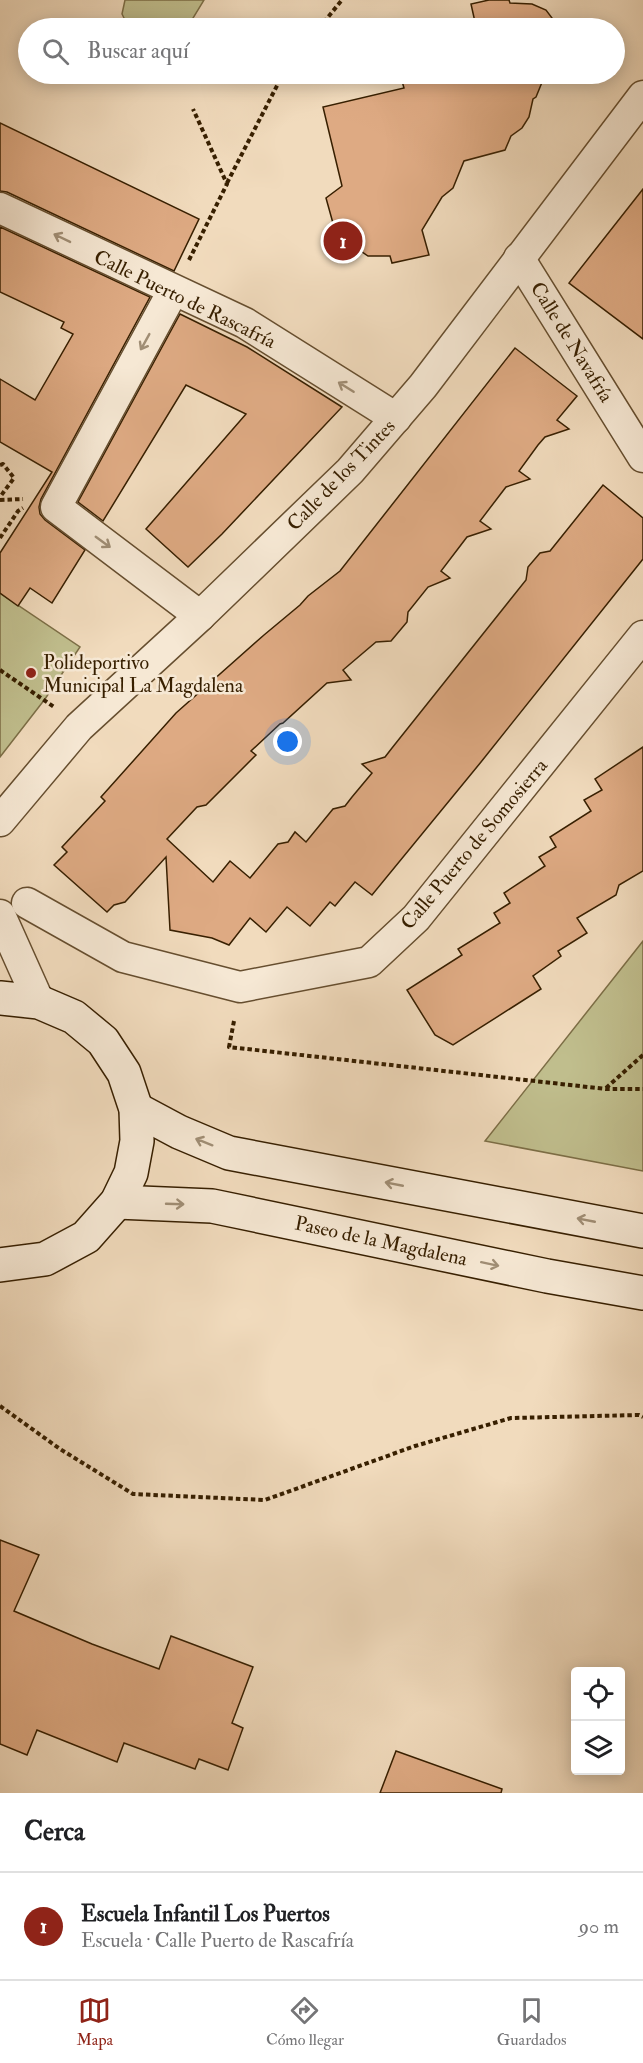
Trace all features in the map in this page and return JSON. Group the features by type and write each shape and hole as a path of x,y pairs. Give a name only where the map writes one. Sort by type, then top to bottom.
{"main road":[{"path":"0,998 39,1002 74,1017 103,1041 124,1073 136,1109 137,1141 131,1173 117,1202 86,1237 45,1259 0,1265"},
{"path":"136,1109 178,1132 229,1153 643,1231"},
{"name":"Paseo de la Magdalena","path":"117,1202 212,1206 643,1293"}],"street":[{"name":"Calle de los Tintes","path":"0,821 80,727 200,616 350,471 423,386 643,96"},
{"name":"Calle Puerto de Rascafría","path":"0,208 245,323 396,418"},
{"name":"Calle de Navafría","path":"519,258 643,457"},
{"path":"173,291 42,503 200,616"},
{"name":"Calle Puerto de Somosierra","path":"14,909 123,957 240,987 369,962 417,918 643,636"},
{"path":"14,909 39,1002"}],"path":[{"path":"327,18 342,0"},
{"path":"173,291 278,84"},
{"path":"193,109 227,184"},
{"path":"0,465 3,464 14,478 0,498 42,503"},
{"path":"0,670 45,699"},
{"path":"240,987 229,1047 606,1089 643,1089"},
{"path":"606,1089 643,1055"},
{"path":"0,1406 60,1449 133,1494 265,1500 415,1446 511,1418 639,1415 643,1417"}],"shaded area":[{"path":"125,0 204,0 193,18 124,18 122,14"},
{"name":"Polideportivo Municipal La Magdalena","path":"0,593 80,647 45,699 0,757"},
{"path":"643,941 643,1171 485,1141"}],"building":[{"path":"489,0 509,0 510,3 532,4 546,10 552,18 474,18 471,4"},
{"path":"403,84 541,84 533,99 529,117 522,128 511,136 505,150 464,161 453,188 442,197 422,230 429,255 392,263 390,256 368,256 336,234 326,198 342,186 323,107 404,88"},
{"path":"0,123 199,219 174,271 7,192 0,191"},
{"path":"643,189 643,339 569,283"},
{"path":"0,227 150,297 41,499 40,514 45,520 85,550 52,603 30,588 18,606 0,593 0,553 52,472 0,442 0,379 35,400 73,334 61,328 64,322 0,292"},
{"path":"180,314 247,347 342,407 188,567 146,529 246,414 186,385 103,521 78,502"},
{"path":"515,348 577,396 557,420 569,429 545,437 538,445 519,471 530,479 506,487 480,521 491,529 467,537 441,571 450,578 428,587 408,612 407,622 391,641 376,642 343,670 351,680 327,683 280,724 251,751 256,755 206,805 197,807 167,839 213,882 230,861 250,878 278,844 288,842 295,832 306,842 333,809 345,806 372,773 362,764 385,757 526,580 528,567 540,553 550,551 603,485 643,518 643,559 372,895 355,882 335,906 330,902 310,926 287,907 266,932 250,918 229,945 212,938 170,930 166,857 125,902 114,905 107,912 54,865 67,852 62,847 105,801 101,797 176,713 308,596 340,571"},
{"path":"643,747 643,871 619,885 616,895 577,918 587,933 558,951 561,956 533,976 541,989 453,1045 435,1035 407,990 462,955 458,949 500,923 494,913 510,903 504,893 545,866 539,857 556,847 550,837 591,811 584,800 602,790 595,779"},
{"path":"0,1540 39,1555 14,1611 159,1669 171,1636 253,1667 232,1723 243,1728 228,1770 199,1759 195,1769 124,1743 117,1762 37,1730 27,1755 0,1744"},
{"path":"396,1751 502,1789 501,1793 380,1793"}],"place":[{"name":"Escuela Infantil Los Puertos","path":"343,241"},
{"name":"Polideportivo Municipal La Magdalena","path":"31,673"}]}
